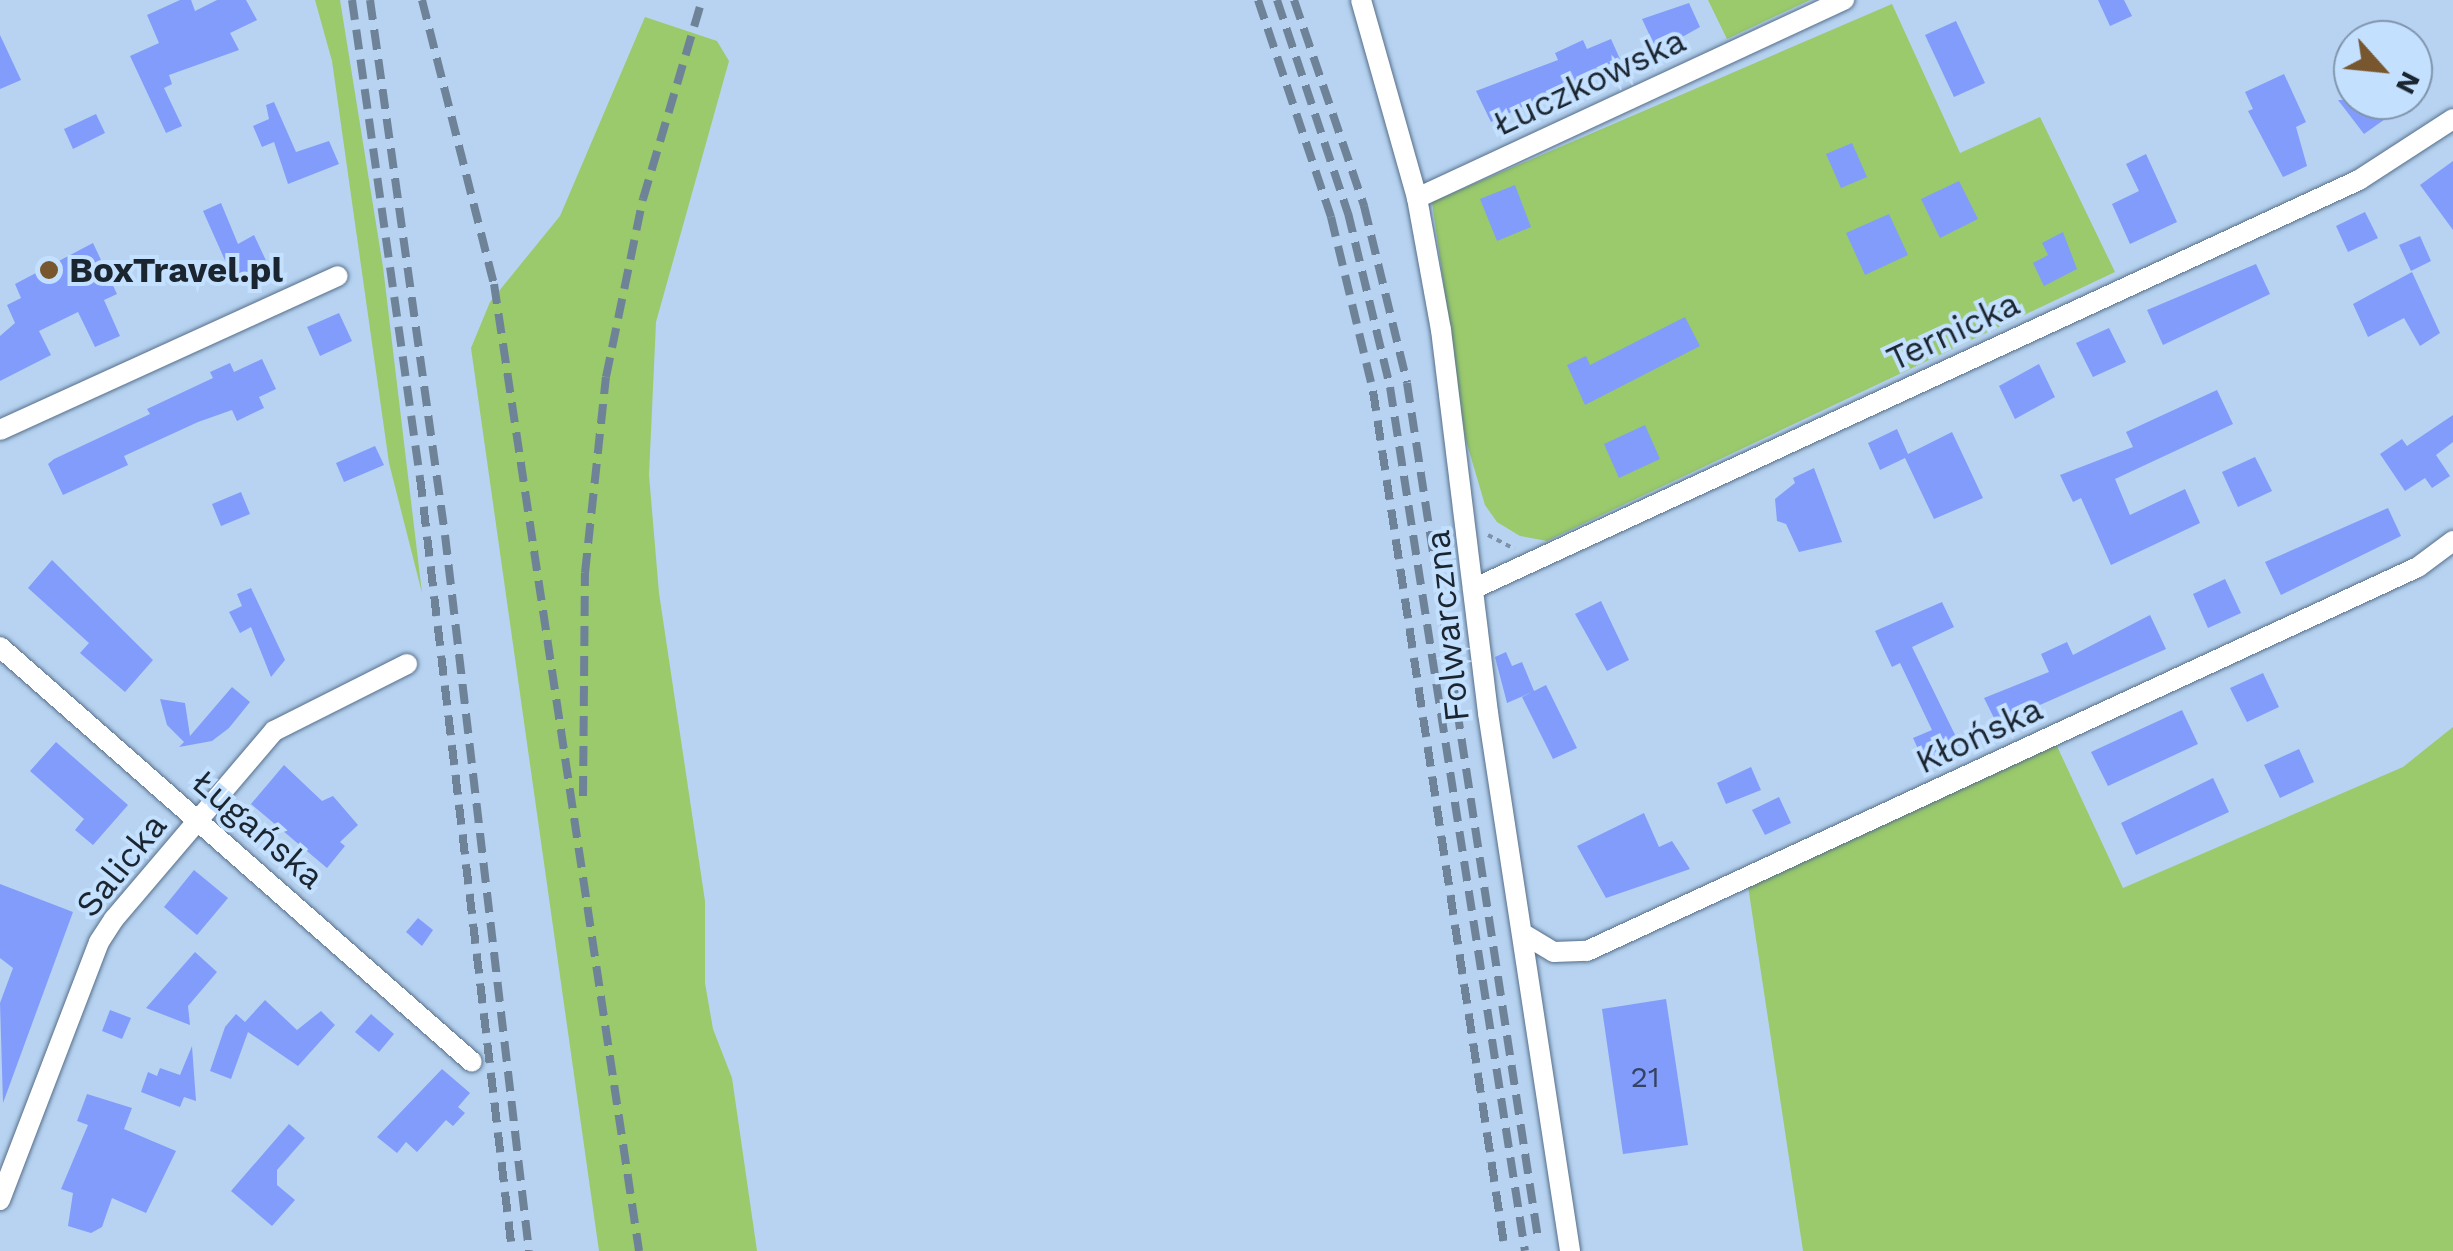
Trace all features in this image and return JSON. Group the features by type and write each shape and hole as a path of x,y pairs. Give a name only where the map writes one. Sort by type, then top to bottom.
{"street":[{"name":"Folwarczna","path":"1362,0 1417,198 1469,534 1570,1251"},
{"name":"Łuczkowska","path":"1417,198 1844,0"},
{"name":"Ternicka","path":"1474,589 2358,180 2453,120"},
{"path":"0,430 338,276"},
{"name":"Kłońska","path":"1526,936 1554,952 1587,951 2422,564 2453,541"},
{"name":"Ługańska","path":"0,647 472,1062"},
{"name":"Salicka","path":"0,1200 99,942 274,731 408,664"}],"path":[{"path":"1469,534 1501,538 1526,565"}],"green space":[{"path":"315,0 340,0 383,267 422,593 389,463 332,61"},
{"path":"1708,0 1810,0 1727,39"},
{"path":"1892,4 1960,153 2040,117 2115,272 1547,541 1520,536 1497,522 1485,505 1465,437 1432,202"},
{"path":"645,17 717,41 729,61 656,322 649,475 659,593 705,901 705,983 713,1029 732,1078 757,1251 599,1251 471,348 490,302 560,216"},
{"path":"2453,727 2453,1251 1803,1251 1748,886 2056,744 2123,888 2403,767"}],"building":[{"path":"180,0 191,0 195,11 217,0 246,0 257,20 230,33 239,50 169,75 172,84 164,88 182,126 166,133 130,56 159,43 147,15"},
{"path":"2098,0 2124,0 2132,16 2110,26"},
{"path":"1689,3 1700,27 1657,51 1642,19"},
{"path":"1956,21 1985,83 1954,97 1925,35"},
{"path":"0,35 21,80 0,89"},
{"path":"1611,39 1620,59 1491,122 1476,91 1558,60 1555,53 1583,40 1587,49"},
{"path":"2284,74 2306,122 2296,127 2307,166 2283,177 2248,111 2253,109 2245,92"},
{"path":"274,102 296,152 329,141 339,164 288,184 274,142 262,147 253,126 269,119 266,105"},
{"path":"96,114 105,133 73,149 64,129"},
{"path":"2353,120 2384,120 2364,134"},
{"path":"1852,143 1867,177 1841,188 1826,154"},
{"path":"2146,154 2177,222 2130,244 2112,204 2139,191 2126,164"},
{"path":"2453,161 2453,230 2420,185"},
{"path":"1959,181 1978,219 1940,238 1921,199"},
{"path":"1515,185 1531,227 1497,241 1480,199"},
{"path":"221,203 238,244 254,235 270,269 236,285 203,211"},
{"path":"2365,212 2378,238 2348,252 2336,226"},
{"path":"1889,214 1908,255 1865,275 1846,233"},
{"path":"2063,232 2077,269 2044,286 2033,263 2048,255 2042,243"},
{"path":"2420,236 2431,261 2411,271 2399,245"},
{"path":"93,243 117,294 104,300 120,336 95,347 78,312 39,331 51,355 0,381 0,336 15,323 7,305 21,298 15,284"},
{"path":"2256,264 2270,294 2163,345 2147,310"},
{"path":"2412,272 2440,333 2420,346 2404,318 2368,337 2353,304"},
{"path":"339,313 352,341 320,356 307,327"},
{"path":"1685,317 1700,346 1585,405 1567,365 1586,356 1590,365"},
{"path":"2109,328 2126,362 2093,377 2076,343"},
{"path":"262,359 276,389 259,397 264,408 237,421 232,410 198,422 124,456 128,465 63,495 48,464 54,459 150,414 147,409 213,378 210,372 230,363 234,372"},
{"path":"2039,364 2055,397 2015,419 1999,386"},
{"path":"2217,390 2233,424 2115,479 2130,515 2185,489 2200,523 2111,565 2081,498 2073,502 2060,475 2133,447 2126,432"},
{"path":"2453,415 2453,442 2436,455 2450,476 2432,488 2425,478 2405,491 2380,454 2402,439 2407,446"},
{"path":"1645,425 1660,459 1619,478 1604,444"},
{"path":"1897,429 1908,454 1952,432 1983,498 1934,519 1905,458 1880,470 1868,443"},
{"path":"375,446 384,465 344,482 336,463"},
{"path":"2255,457 2272,491 2238,507 2222,472"},
{"path":"1814,468 1842,542 1799,552 1786,524 1777,521 1775,499 1795,483 1793,478"},
{"path":"241,492 250,514 221,526 212,504"},
{"path":"2388,508 2401,536 2281,595 2265,562"},
{"path":"52,560 153,660 125,692 80,653 89,643 28,588"},
{"path":"2225,579 2241,613 2208,628 2193,594"},
{"path":"251,588 285,660 271,677 251,627 240,633 229,612 242,606 237,594"},
{"path":"1601,601 1629,660 1607,671 1575,614"},
{"path":"1942,602 1954,627 1912,647 1960,745 1924,762 1913,738 1932,730 1900,663 1892,667 1875,631"},
{"path":"2150,615 2166,649 1997,724 1984,698 2049,672 2041,654 2067,642 2073,655"},
{"path":"1506,652 1512,666 1522,662 1534,691 1546,685 1577,748 1553,759 1522,697 1532,692 1507,703 1495,657"},
{"path":"2263,673 2279,707 2247,722 2230,688"},
{"path":"232,687 250,702 229,728 212,741 179,747 184,742 167,725 160,699 185,703 190,736"},
{"path":"2182,710 2198,744 2108,786 2091,752"},
{"path":"56,742 128,805 93,845 75,830 84,819 30,771"},
{"path":"2299,749 2314,782 2280,798 2264,765"},
{"path":"284,765 322,801 333,796 358,825 340,842 345,846 327,868 251,804"},
{"path":"1751,767 1761,790 1726,804 1717,783"},
{"path":"2213,778 2229,812 2136,855 2121,823"},
{"path":"1779,797 1791,823 1765,835 1752,810"},
{"path":"1644,813 1659,847 1672,841 1690,869 1606,898 1577,846"},
{"path":"194,870 228,898 197,935 164,907"},
{"path":"0,884 73,912 3,1103 0,1003 13,968 0,958"},
{"path":"418,918 433,930 422,946 406,932"},
{"path":"195,952 217,972 188,1006 190,1025 146,1008"},
{"path":"1666,999 1688,1145 1623,1154 1602,1009"},
{"path":"265,1000 297,1030 321,1011 335,1025 298,1066 248,1032 231,1079 210,1071 225,1027 236,1014 245,1022"},
{"path":"110,1010 131,1018 122,1039 102,1031"},
{"path":"371,1014 394,1034 379,1052 355,1032"},
{"path":"192,1046 196,1101 184,1097 180,1107 141,1092 148,1072 157,1076 160,1068 180,1075"},
{"path":"442,1069 470,1093 458,1107 465,1113 453,1126 446,1120 417,1152 406,1142 397,1153 377,1137"},
{"path":"87,1094 132,1108 124,1129 176,1151 146,1213 112,1198 102,1227 91,1233 68,1226 73,1193 61,1189 88,1125 77,1121"},
{"path":"289,1124 305,1138 277,1170 277,1185 295,1200 272,1226 231,1191"}],"railway":[{"path":"352,0 420,477 512,1251"},
{"path":"370,0 445,535 529,1251"},
{"path":"422,0 494,284 639,1251"},
{"path":"583,796 585,573 606,377 643,199 702,0"},
{"path":"1258,0 1331,217 1373,391 1505,1251"},
{"path":"1277,0 1348,213 1390,387 1525,1251"},
{"path":"1294,0 1364,206 1407,383 1538,1238"}],"place":[{"name":"BoxTravel.pl","path":"49,270"}]}
